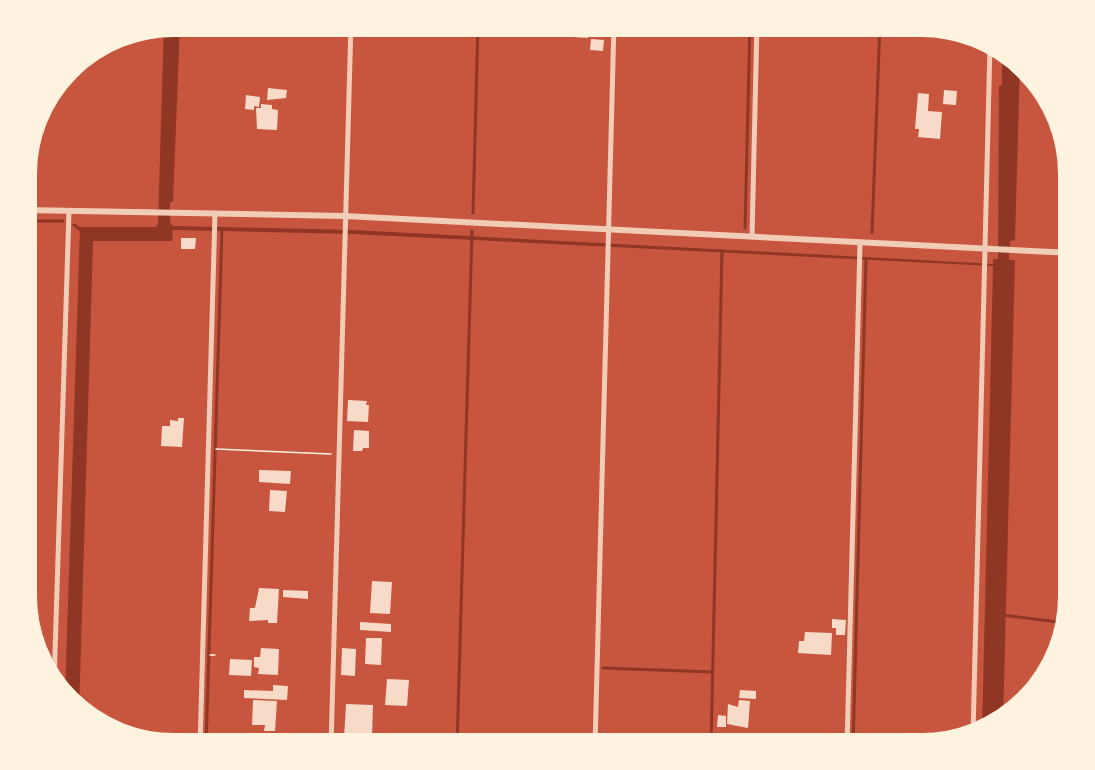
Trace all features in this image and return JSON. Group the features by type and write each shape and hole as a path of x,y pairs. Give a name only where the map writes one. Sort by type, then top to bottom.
{"street":[{"path":"331,737 351,33"},
{"path":"595,737 614,33"},
{"path":"752,237 757,33"},
{"path":"973,727 990,51"},
{"path":"33,181 34,162"},
{"path":"33,210 345,216 1062,252"},
{"path":"54,670 69,211"},
{"path":"200,737 215,213"},
{"path":"847,737 860,243"}],"path":[{"path":"220,449 339,454"}],"shaded area":[{"path":"180,33 173,202 170,202 170,222 173,226 353,230 993,264 993,259 998,259 999,86 1002,85 1002,59 1020,74 1015,240 1010,241 1009,260 1015,260 1003,710 982,722 993,266 353,234 173,230 172,241 93,241 79,701 65,686 80,227 156,227 158,223 164,34"}],"building":[{"path":"573,33 588,33 588,38 573,37"},
{"path":"591,39 604,40 603,51 590,50"},
{"path":"268,88 287,90 286,98 267,100"},
{"path":"944,90 957,91 956,105 943,104"},
{"path":"918,93 929,94 928,111 942,112 940,139 918,137 919,129 915,129"},
{"path":"246,95 260,97 259,107 254,106 254,110 245,109"},
{"path":"261,104 272,105 272,109 278,110 277,130 257,129 256,108 261,108"},
{"path":"181,238 196,238 195,249 181,249"},
{"path":"348,400 367,401 366,405 369,405 368,422 347,421"},
{"path":"178,418 184,418 182,447 161,446 162,426 170,426 170,420 178,421"},
{"path":"354,430 369,431 369,448 353,451"},
{"path":"259,470 291,471 290,484 259,482"},
{"path":"270,490 287,491 285,512 269,511"},
{"path":"372,581 392,582 390,614 370,613"},
{"path":"259,588 279,589 277,623 268,623 268,620 249,621 250,608 255,608"},
{"path":"283,590 308,591 308,599 283,597"},
{"path":"832,619 846,620 845,635 836,635 836,628 832,628"},
{"path":"360,622 391,624 391,632 360,630"},
{"path":"805,632 832,633 831,655 798,653 799,641 804,641"},
{"path":"366,638 382,638 381,665 365,664"},
{"path":"261,648 279,649 278,675 258,674 259,668 254,667 254,657 260,657"},
{"path":"342,648 356,649 355,676 341,675"},
{"path":"230,659 252,660 251,676 229,675"},
{"path":"387,679 409,680 407,706 385,705"},
{"path":"273,685 288,686 287,700 244,698 244,690 273,691"},
{"path":"740,690 756,691 756,699 739,698"},
{"path":"253,700 277,701 275,731 264,731 265,725 252,725"},
{"path":"739,700 750,701 748,728 727,724 728,704 738,707"},
{"path":"346,704 373,705 372,737 344,737"},
{"path":"718,715 726,716 726,727 717,727"},
{"path":"620,734 631,734 631,737 620,737"}],"waterway":[{"path":"473,213 478,33"},
{"path":"745,228 750,33"},
{"path":"872,233 880,33"},
{"path":"33,221 63,221"},
{"path":"74,225 82,231"},
{"path":"206,737 222,229"},
{"path":"457,737 472,231"},
{"path":"711,737 722,251"},
{"path":"853,737 866,259"},
{"path":"1002,615 1059,622"},
{"path":"603,668 712,672"}]}
